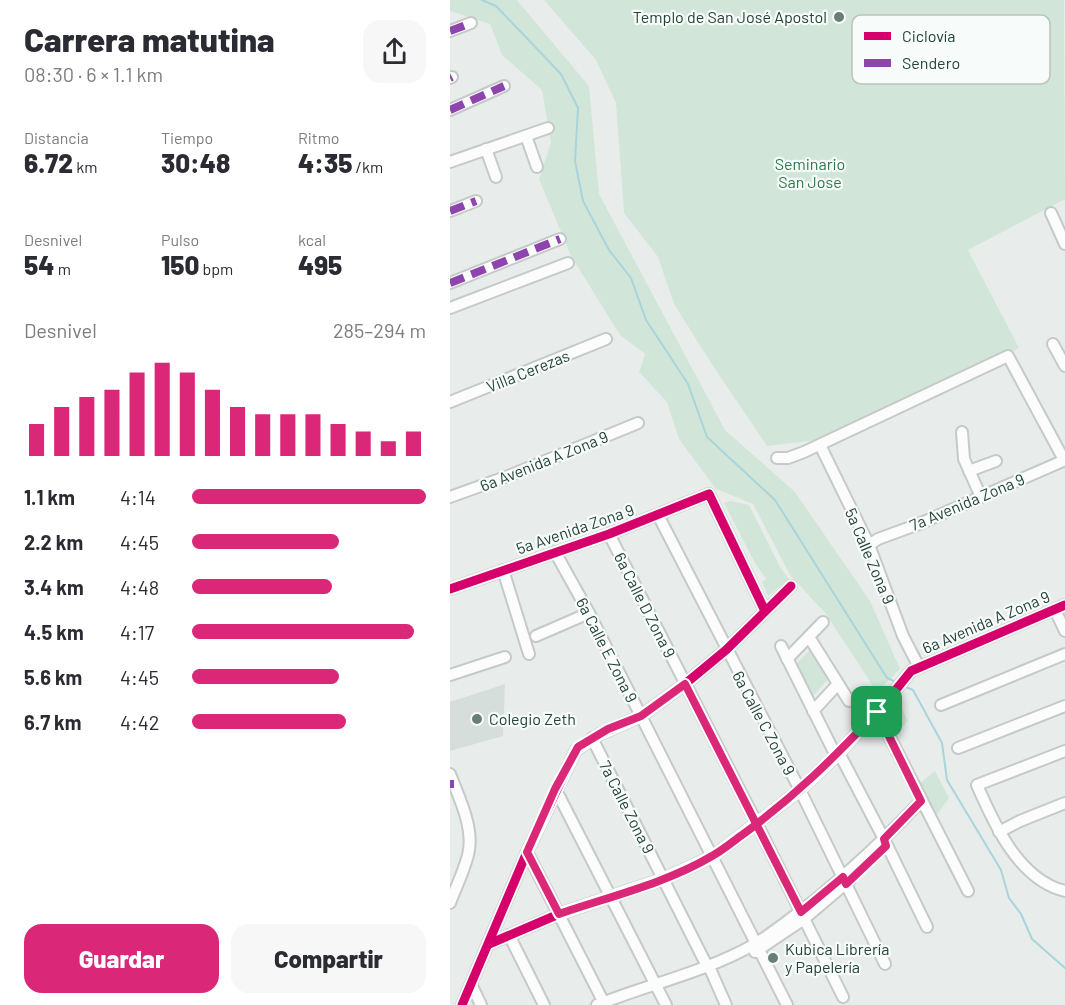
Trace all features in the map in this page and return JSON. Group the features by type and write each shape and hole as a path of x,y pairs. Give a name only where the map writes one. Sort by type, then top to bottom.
{"street":[{"path":"450,32 471,23"},
{"path":"450,110 504,86"},
{"path":"450,162 548,128"},
{"path":"526,136 537,167"},
{"path":"486,149 496,177"},
{"path":"450,211 476,201"},
{"path":"1051,213 1065,244"},
{"path":"450,283 560,239"},
{"path":"450,308 568,263"},
{"name":"Villa Cerezas","path":"450,402 606,339"},
{"path":"1053,344 1065,366"},
{"path":"777,458 795,456 820,445 1008,356 1065,460"},
{"name":"6a Avenida A Zona 9","path":"450,497 511,475 638,423"},
{"path":"962,432 963,454 981,497"},
{"name":"5a Calle Zona 9","path":"820,445 868,545 915,669"},
{"name":"7a Avenida Zona 9","path":"868,545 1065,460"},
{"path":"969,471 996,461"},
{"name":"5a Avenida Zona 9","path":"450,590 609,534 709,494 765,611"},
{"name":"6a Calle C Zona 9","path":"658,515 800,790 885,964"},
{"name":"6a Calle D Zona 9","path":"609,534 843,997"},
{"name":"6a Calle E Zona 9","path":"555,552 589,613 787,1005"},
{"path":"503,570 529,654"},
{"path":"462,1005 555,789 576,750 592,738 641,716 685,684 726,650 791,586"},
{"path":"1060,608 1065,632"},
{"name":"6a Avenida A Zona 9","path":"915,669 1060,608"},
{"path":"536,636 589,613"},
{"path":"787,659 823,622"},
{"path":"809,636 849,701"},
{"path":"781,646 927,927"},
{"path":"941,705 1065,654"},
{"path":"450,675 505,657"},
{"path":"489,944 559,914 663,879 712,856 800,790 838,754 915,669"},
{"path":"813,711 838,684"},
{"path":"958,748 1065,706"},
{"path":"877,712 968,891"},
{"name":"7a Calle Zona 9","path":"592,738 726,1005"},
{"path":"1065,751 977,785 999,832 1011,848 1039,878 1065,891"},
{"path":"450,903 470,846 467,824 451,781"},
{"path":"555,789 666,1005"},
{"path":"999,832 1020,820 1065,802"},
{"path":"617,1005 758,947 844,881 923,804"},
{"path":"527,852 602,1004 657,988"},
{"path":"509,935 544,1005"},
{"path":"471,984 481,1005"}],"shaded area":[{"name":"Colegio Zeth","path":"505,684 503,736 450,751 450,702"}],"green space":[{"path":"450,0 517,0 589,86 599,194 725,430 795,492 870,601 900,669 877,692 826,614 790,575 753,504 716,489 679,439 667,402 639,372 645,354 620,335 571,256 539,179 551,143 542,90 502,55 490,24 450,11"},
{"name":"Seminario San Jose","path":"544,0 1064,0 1065,199 968,250 1019,348 826,439 767,446 674,304 658,257 624,213 616,103 596,60"},
{"path":"730,501 749,505 780,567 789,579 768,596 762,582 766,579 755,563 724,503"},
{"path":"812,648 829,678 811,698 794,666"},
{"path":"899,702 908,721 892,736 883,718"},
{"path":"935,771 949,798 934,819 919,784"}],"waterway":[{"path":"482,0 496,6 561,74 578,108 575,161 583,201 609,250 631,278 646,320 688,384 707,437 775,500 887,678 898,683"},
{"path":"903,686 913,690 942,743 947,780 1001,870 1009,898 1021,914 1032,939 1065,968"}],"marked path":[{"path":"450,31 471,23"},
{"path":"450,110 504,86"},
{"path":"450,211 476,201"},
{"path":"450,283 560,239"}],"cycle path":[{"path":"450,589 609,534 709,494 765,611"},
{"path":"462,1005 527,852 576,750 598,735 641,716 685,684 726,650 791,586"},
{"path":"489,944 559,914 663,879 712,857 800,790 839,753 911,671 1065,605"}],"place":[{"name":"Templo de San José Apostol","path":"839,17"},
{"name":"Colegio Zeth","path":"477,719"},
{"name":"Kubica Librería y Papelería","path":"773,958"}],"route":[{"path":"877,712 800,790 757,824 712,856 663,879 559,914 527,852 555,789 578,747 608,729 641,716 685,684 757,824 801,912 843,877 846,884 886,846 884,839 921,801 877,712"}]}
